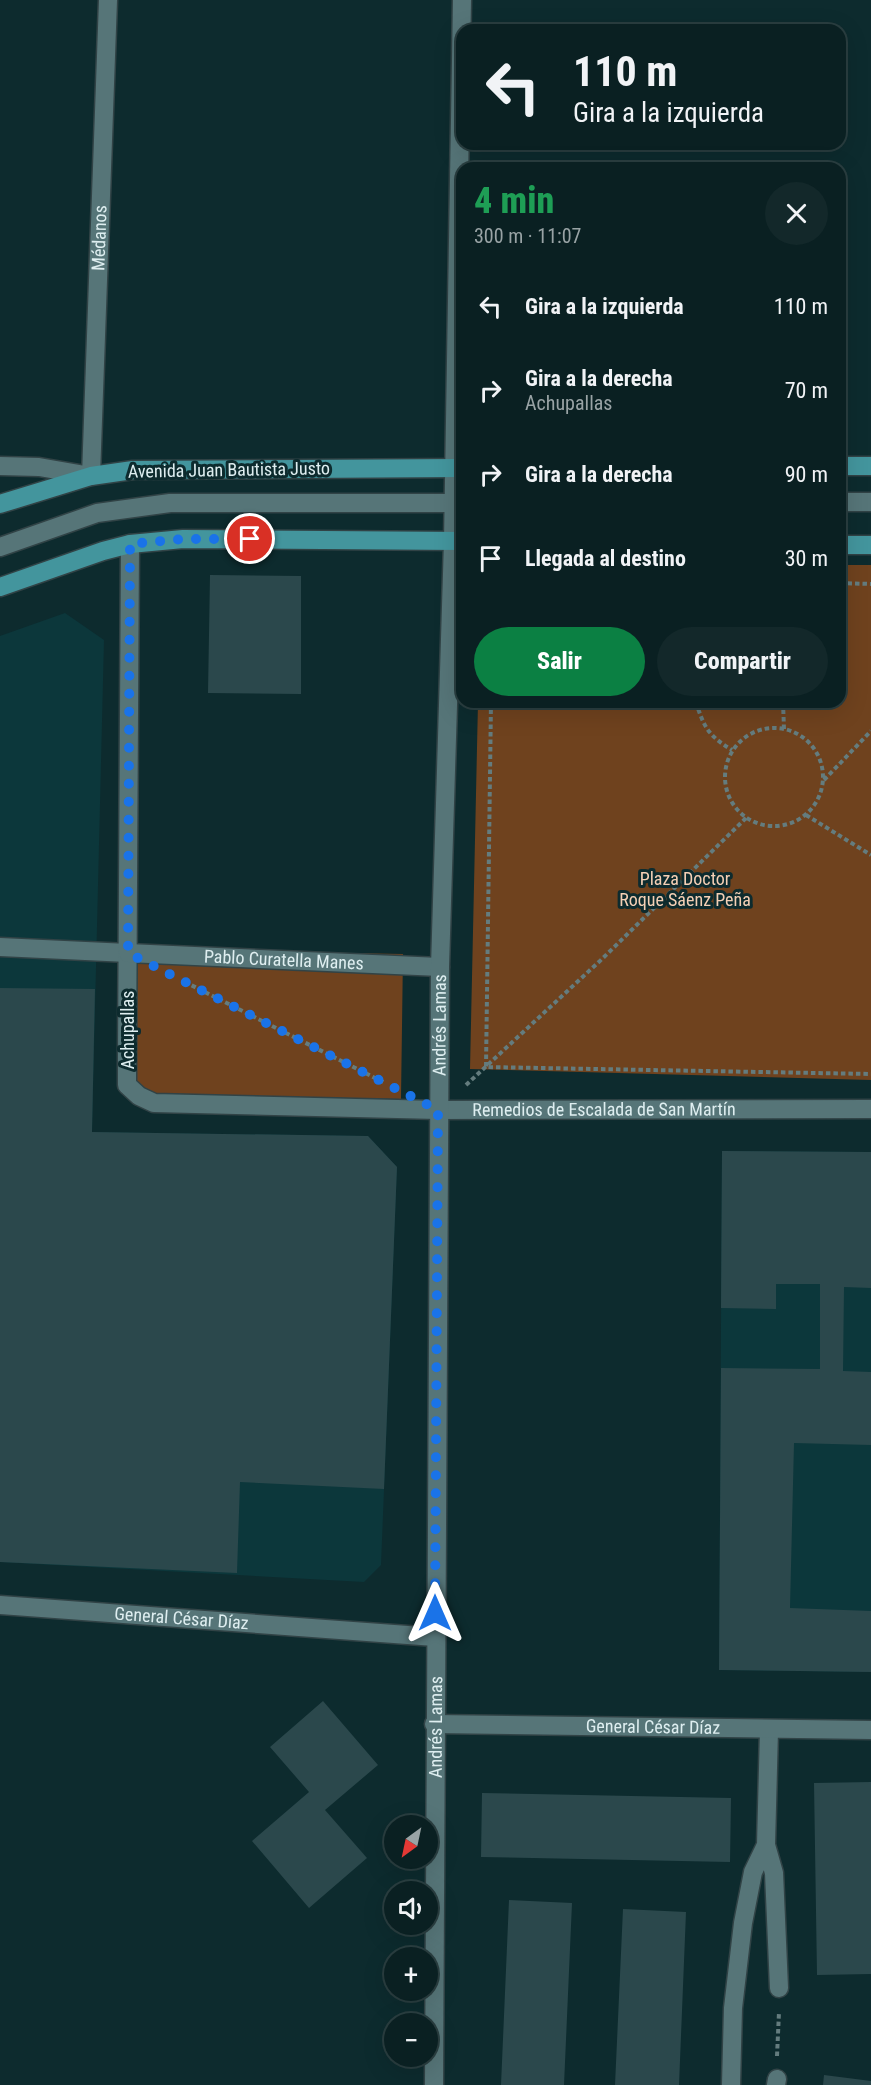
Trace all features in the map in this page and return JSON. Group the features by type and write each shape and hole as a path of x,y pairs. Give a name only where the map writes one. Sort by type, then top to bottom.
{"main road":[{"path":"846,466 871,466"},
{"name":"Avenida Juan Bautista Justo","path":"0,504 91,476 133,470 180,468 456,469"},
{"path":"0,587 103,551 130,544 183,539 456,541"},
{"path":"846,545 871,545"}],"street":[{"name":"Médanos","path":"91,476 108,0"},
{"name":"Andrés Lamas","path":"462,0 462,24"},
{"path":"0,466 39,467 91,476"},
{"path":"0,547 97,513 170,502 456,503"},
{"path":"846,502 871,502"},
{"name":"Achupallas","path":"127,1085 130,544"},
{"name":"Andrés Lamas","path":"434,2085 434,1724 440,967 456,566"},
{"name":"Pablo Curatella Manes","path":"0,947 440,967"},
{"name":"Remedios de Escalada de San Martín","path":"127,1085 139,1096 154,1103 438,1110 871,1109"},
{"name":"General César Díaz","path":"0,1605 435,1637"},
{"name":"General César Díaz","path":"434,1724 871,1730"},
{"path":"769,1730 766,1845 774,1872 779,1988"},
{"path":"731,2085 733,2008 743,1923 753,1872 766,1845"}],"path":[{"path":"846,583 871,584"},
{"path":"486,1067 492,708"},
{"path":"698,708 702,722 712,738 732,750"},
{"path":"783,708 784,729"},
{"path":"764,729 784,729 800,736 813,748 821,764 823,781 817,800 806,815 787,825 766,826 746,819 733,805 725,787 725,768 732,750 746,736 764,729"},
{"path":"823,781 871,731"},
{"path":"806,815 871,855"},
{"path":"438,1110 746,819"},
{"path":"182,980 396,1088"},
{"path":"486,1067 871,1074"},
{"path":"776,2082 779,1988"}],"shaded area":[{"path":"65,613 104,640 92,1132 368,1136 397,1167 381,1565 364,1582 0,1562 0,636"},
{"path":"722,1151 871,1152 871,1672 719,1670"}],"green space":[{"name":"Plaza Doctor Roque Sáenz Peña","path":"846,565 871,565 871,1080 470,1069 478,708 846,708"},
{"path":"134,949 403,954 401,1099 132,1094"}],"building":[{"path":"210,575 301,576 301,694 208,693"},
{"path":"0,988 95,989 92,1132 368,1136 397,1167 384,1489 240,1482 237,1573 0,1562"},
{"path":"722,1151 871,1152 871,1288 844,1287 843,1371 871,1372 871,1445 794,1443 790,1608 871,1611 871,1672 719,1670 721,1368 820,1369 820,1284 776,1284 776,1309 721,1308"},
{"path":"323,1701 378,1765 325,1810 367,1858 309,1908 252,1841 309,1792 270,1747"},
{"path":"871,1782 871,1974 817,1975 814,1783"},
{"path":"482,1793 731,1798 730,1862 481,1857"},
{"path":"509,1900 572,1903 564,2085 501,2085"},
{"path":"623,1909 686,1912 679,2085 615,2085"},
{"path":"824,2075 871,2081 871,2085 823,2085"}],"route":[{"path":"250,539 183,539 130,544 128,953 438,1110 435,1613"}]}
